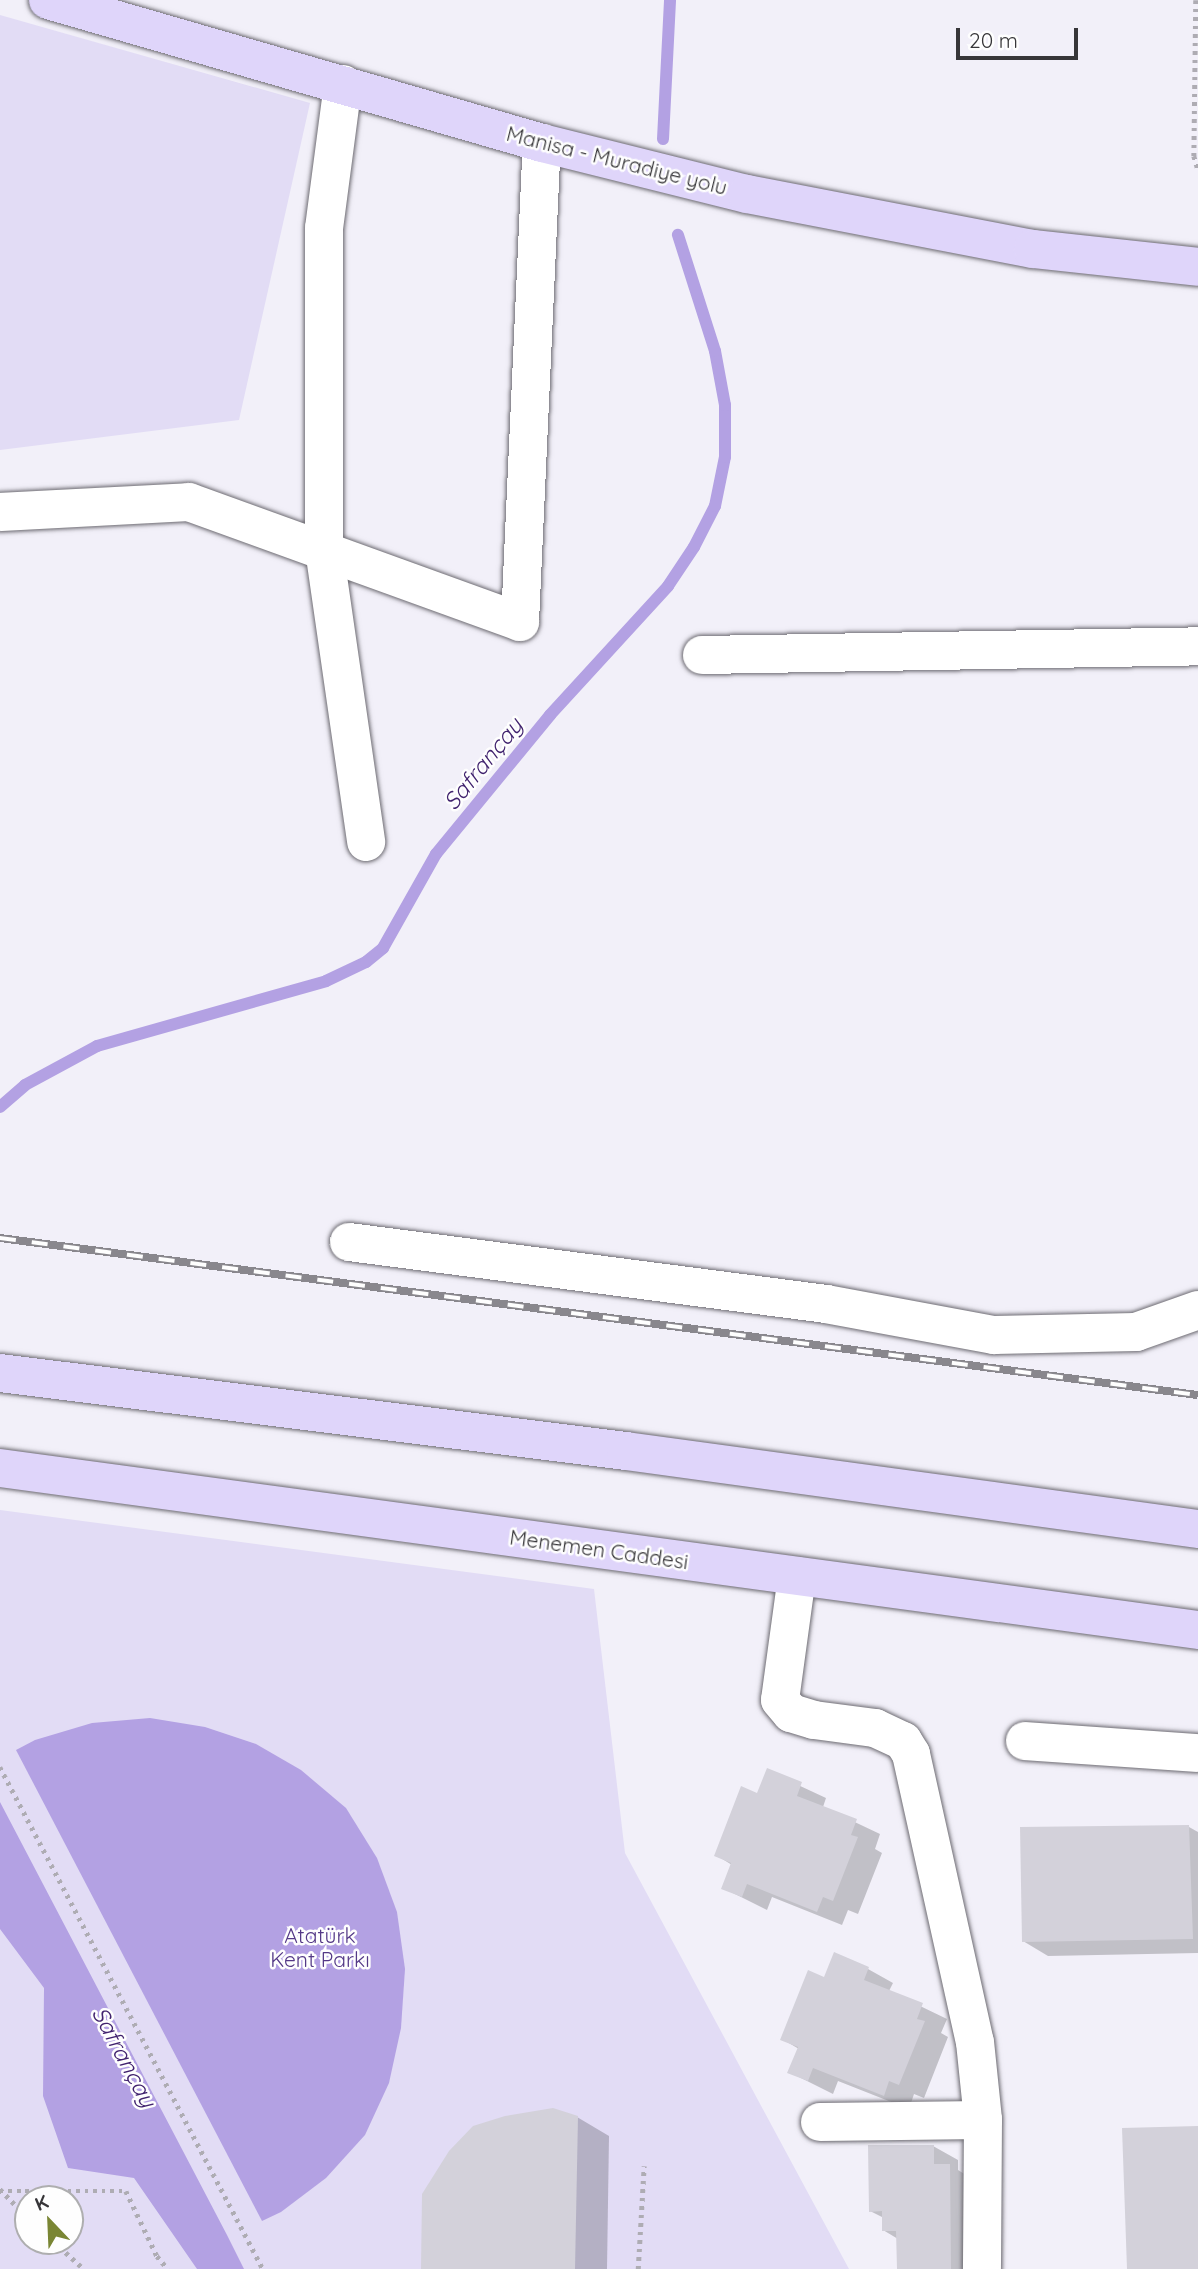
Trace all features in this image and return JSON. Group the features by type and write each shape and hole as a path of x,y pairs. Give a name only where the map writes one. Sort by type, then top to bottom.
{"main road":[{"name":"Manisa - Muradiye yolu","path":"48,0 542,142 747,194 1033,249 1198,267"},
{"path":"0,1373 640,1452 1198,1529"},
{"name":"Menemen Caddesi","path":"0,1468 1198,1630"}],"street":[{"path":"344,84 324,228 324,549 366,842"},
{"path":"0,512 189,502 520,622 542,142"},
{"path":"702,655 1198,646"},
{"path":"349,1242 826,1304 994,1335 1136,1332 1198,1310"},
{"path":"797,1576 780,1700 791,1713 814,1720 875,1728 902,1741 911,1754 975,2042 983,2120 982,2269"},
{"path":"1025,1741 1198,1754"},
{"path":"820,2122 983,2120"}],"path":[{"path":"1196,0 1194,156 1198,169"},
{"path":"0,1767 263,2269"},
{"path":"638,2269 644,2166"},
{"path":"0,2190 14,2204"},
{"path":"0,2190 126,2191 156,2256 168,2269"},
{"path":"68,2255 84,2269"}],"green space":[{"path":"0,15 310,103 239,420 0,450"},
{"name":"Atatürk Kent Parkı","path":"0,1510 594,1589 625,1853 849,2269 0,2269"}],"water":[{"path":"150,1718 205,1727 256,1744 301,1770 346,1808 377,1858 397,1912 405,1969 401,2028 389,2083 365,2135 326,2178 281,2212 262,2221 16,1750 35,1740 92,1723"},
{"path":"0,1802 244,2269 197,2269 134,2178 68,2168 43,2096 44,1988 0,1929"}],"building":[{"path":"767,1768 802,1782 797,1796 857,1819 851,1835 858,1837 833,1901 823,1897 817,1912 747,1884 742,1897 721,1889 731,1863 714,1856 741,1786 757,1793"},
{"path":"1189,1825 1193,1939 1022,1942 1020,1827"},
{"path":"834,1952 869,1967 864,1980 923,2003 917,2019 925,2021 899,2085 889,2081 884,2096 813,2068 808,2081 787,2073 798,2047 780,2040 808,1970 824,1977"},
{"path":"553,2108 578,2116 575,2269 421,2269 422,2194 449,2151 473,2126 505,2116"},
{"path":"1198,2126 1198,2269 1127,2269 1122,2128"},
{"path":"868,2145 934,2145 934,2164 950,2164 951,2269 897,2269 896,2231 882,2231 882,2211 869,2212"}],"waterway":[{"name":"Safrançay","path":"663,139 670,0"},
{"name":"Safrançay","path":"0,1107 25,1085 97,1046 326,981 366,962 383,948 436,854 550,715 668,586 694,547 715,506 725,457 725,405 715,351 678,235"}],"railway":[{"path":"0,1238 1198,1395"}]}
